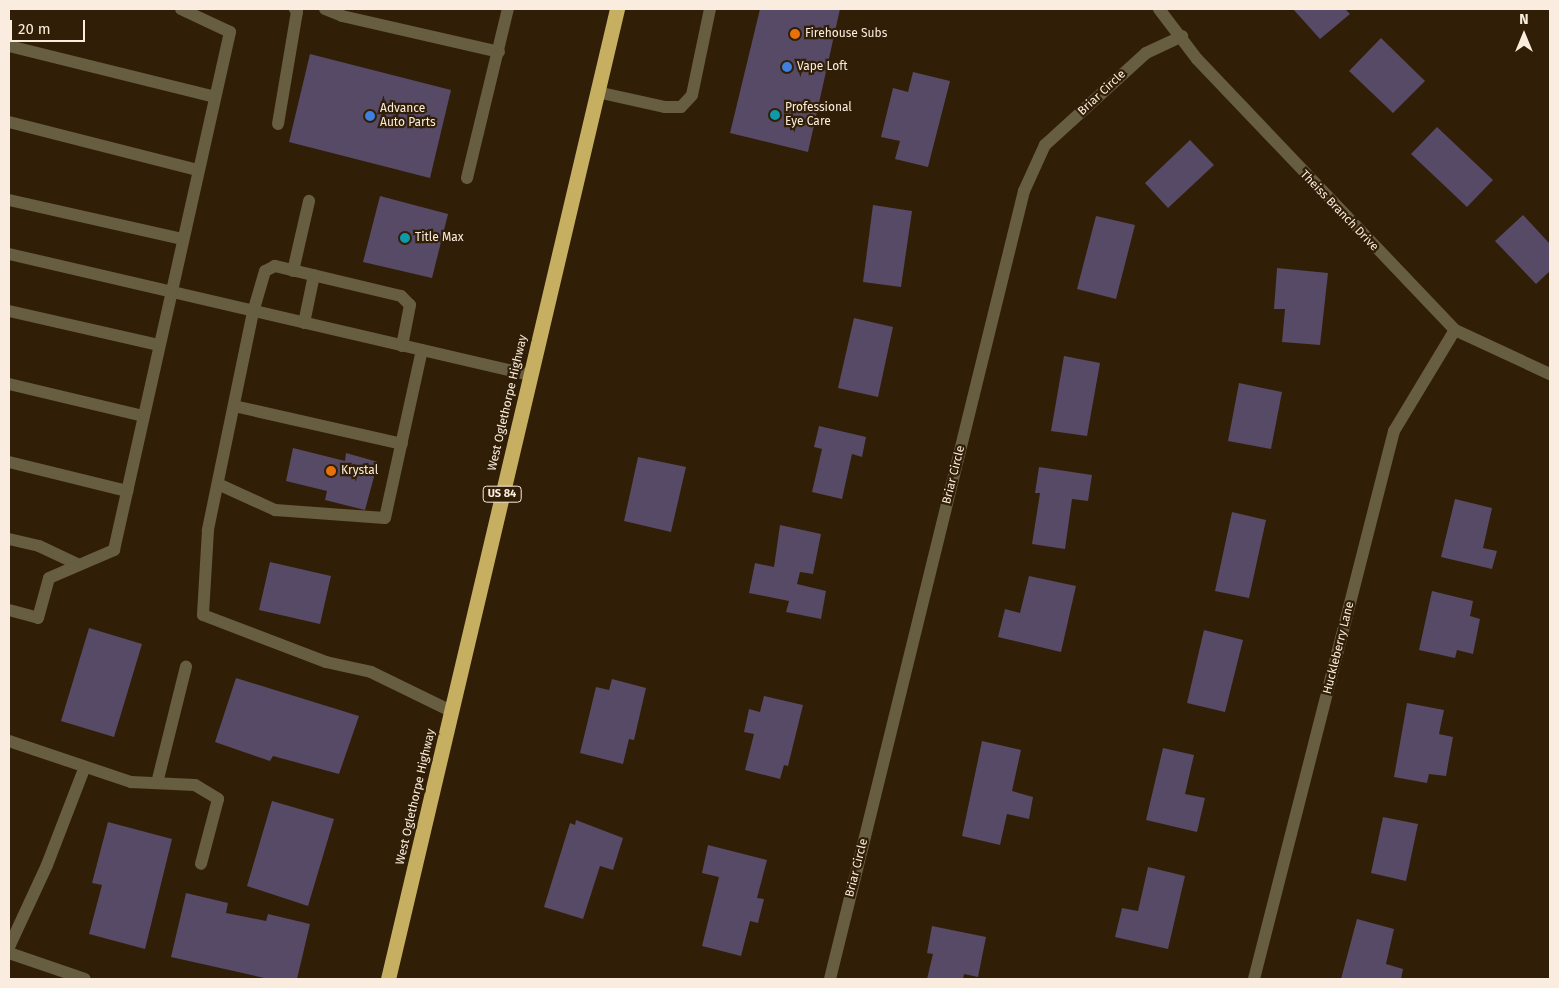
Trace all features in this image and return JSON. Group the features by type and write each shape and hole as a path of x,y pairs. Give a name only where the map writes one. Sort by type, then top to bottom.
{"highway":[{"name":"West Oglethorpe Highway","path":"388,979 617,9"}],"street":[{"path":"9,610 38,618 50,578 77,564 114,550 182,239 230,32 182,9"},
{"path":"278,124 297,12 295,9"},
{"path":"325,9 342,16 499,52"},
{"path":"467,178 508,9"},
{"path":"597,92 665,107 681,107 692,95 710,9"},
{"name":"Theiss Branch Drive","path":"1159,9 1182,36 1197,59 1295,165 1455,330 1550,374"},
{"name":"Briar Circle","path":"830,979 1024,191 1045,145 1146,53 1182,36"},
{"path":"9,46 215,97"},
{"path":"9,122 198,170"},
{"path":"9,200 182,239"},
{"path":"293,271 309,201"},
{"path":"9,254 170,293 530,375"},
{"path":"402,346 409,318 407,300 275,266 265,272 253,312 208,530 203,615 326,662 372,672 451,711"},
{"path":"304,323 314,275"},
{"path":"9,311 159,345"},
{"name":"Huckleberry Lane","path":"1254,979 1394,432 1455,330"},
{"path":"218,484 275,510 385,518 422,350"},
{"path":"9,384 143,416"},
{"path":"234,406 402,444"},
{"path":"9,462 127,491"},
{"path":"9,539 39,546 77,564"},
{"path":"157,783 186,667"},
{"path":"9,741 84,768 131,782 195,785 218,799 201,864"},
{"path":"9,947 47,865 84,768"},
{"path":"9,953 85,979"}],"building":[{"path":"760,9 840,9 808,152 730,133"},
{"path":"1293,9 1345,9 1350,14 1320,39"},
{"path":"1381,38 1425,81 1393,113 1349,71"},
{"name":"Advance Auto Parts","path":"310,54 451,90 430,178 289,142"},
{"path":"913,72 950,81 928,167 895,159 900,141 881,137 893,88 908,92"},
{"path":"1437,127 1493,180 1467,207 1411,154"},
{"path":"1190,140 1214,165 1168,208 1145,183"},
{"name":"Title Max","path":"380,196 448,214 432,278 363,262"},
{"path":"873,205 912,211 901,287 863,282"},
{"path":"1523,215 1550,244 1550,271 1536,284 1495,241"},
{"path":"1096,216 1135,225 1116,299 1077,289"},
{"path":"1277,268 1328,273 1320,345 1282,342 1285,309 1274,309"},
{"path":"854,318 893,327 878,397 838,388"},
{"path":"1064,356 1100,363 1087,436 1051,431"},
{"path":"1239,383 1282,392 1271,449 1228,441"},
{"path":"819,426 866,437 862,457 852,454 842,499 812,492 822,449 814,447"},
{"name":"Krystal","path":"293,448 345,461 346,453 378,462 365,510 325,500 327,491 286,481"},
{"path":"638,457 686,467 671,532 624,521"},
{"path":"1039,467 1092,475 1088,501 1072,499 1065,549 1032,544 1040,493 1035,493"},
{"path":"1455,499 1492,508 1483,548 1497,551 1492,569 1441,557"},
{"path":"1232,512 1266,520 1249,598 1215,591"},
{"path":"780,525 821,534 813,574 800,572 797,584 826,591 821,619 786,612 789,601 749,593 755,563 774,567"},
{"path":"270,562 331,576 320,624 259,610"},
{"path":"1029,576 1076,586 1061,652 998,637 1005,609 1020,613"},
{"path":"1432,591 1473,601 1470,616 1480,619 1473,654 1457,650 1455,658 1419,650"},
{"path":"89,628 142,644 114,737 61,721"},
{"path":"1204,630 1243,640 1225,712 1187,703"},
{"path":"236,678 359,716 339,774 273,756 270,761 215,742"},
{"path":"612,679 646,688 634,740 629,739 623,764 580,753 596,687 609,690"},
{"path":"764,696 803,705 788,766 784,765 780,779 745,770 754,734 744,732 749,709 760,712"},
{"path":"1407,703 1444,710 1439,734 1453,737 1446,776 1429,774 1427,783 1394,777"},
{"path":"982,741 1021,750 1012,791 1033,797 1029,819 1007,814 1000,845 962,836"},
{"path":"1163,748 1194,755 1185,794 1205,798 1197,832 1146,820"},
{"path":"272,801 334,819 308,906 247,886"},
{"path":"1383,817 1418,824 1406,881 1371,873"},
{"path":"576,820 623,838 613,870 600,866 583,919 544,907 570,823 575,825"},
{"path":"108,822 172,839 145,949 89,934 102,885 92,883"},
{"path":"708,845 767,860 757,898 764,899 758,923 750,921 741,956 702,946 719,877 702,873"},
{"path":"1148,867 1185,876 1168,949 1115,937 1122,908 1138,911"},
{"path":"186,893 228,903 226,913 266,921 268,914 310,924 297,979 269,979 171,957"},
{"path":"1357,919 1394,929 1386,964 1403,969 1401,979 1341,979"},
{"path":"932,926 986,937 978,977 964,974 963,979 927,979 933,954 927,953"}],"place":[{"name":"Firehouse Subs","path":"795,34"},
{"name":"Vape Loft","path":"787,67"},
{"name":"Professional Eye Care","path":"775,115"},
{"name":"Advance Auto Parts","path":"370,116"},
{"name":"Title Max","path":"405,238"},
{"name":"Krystal","path":"331,471"}]}
